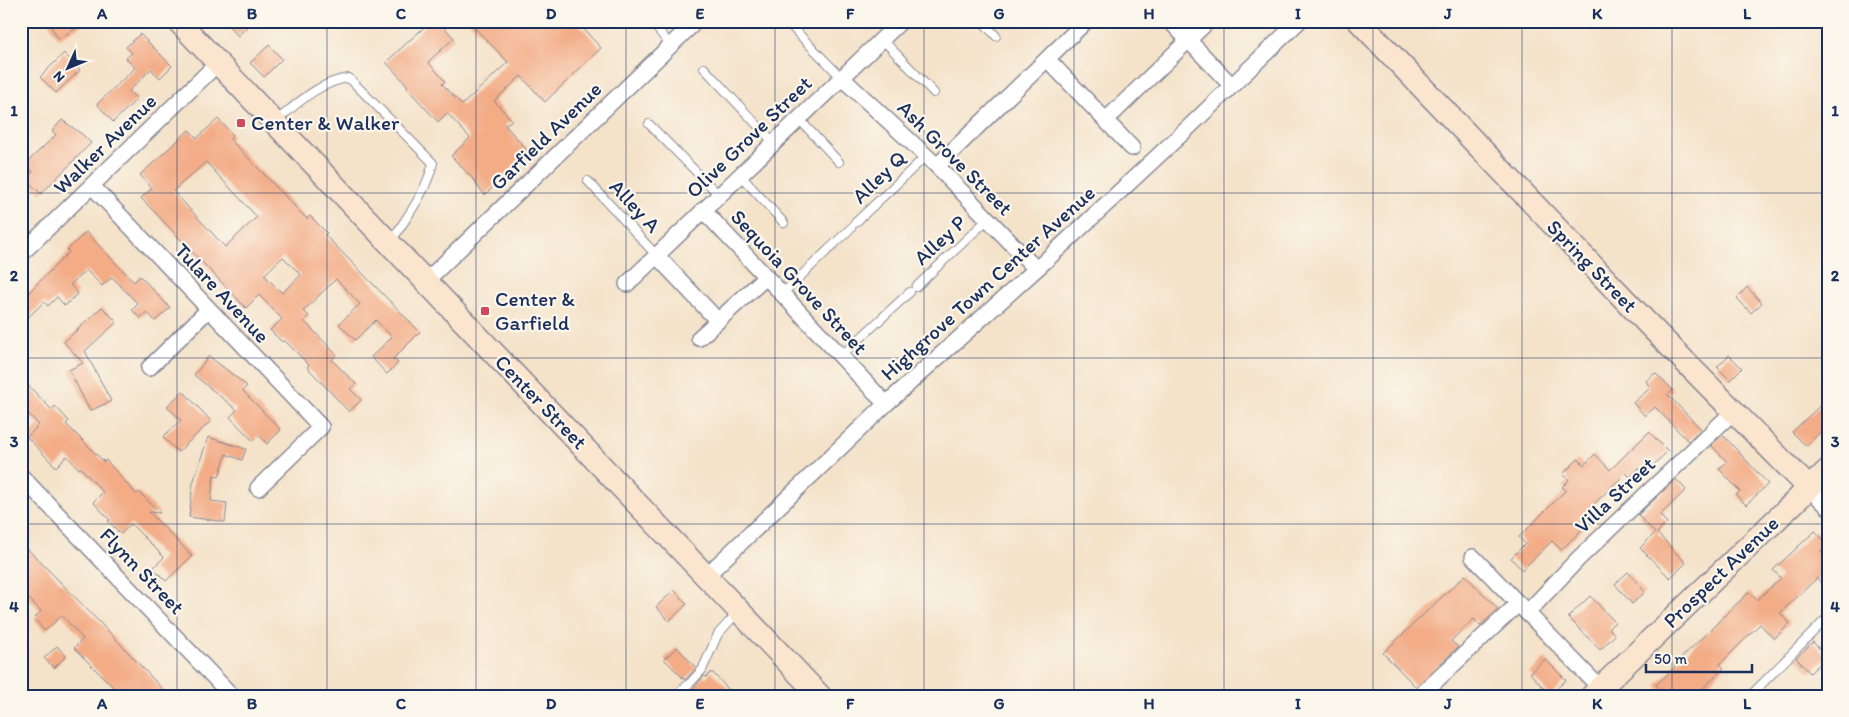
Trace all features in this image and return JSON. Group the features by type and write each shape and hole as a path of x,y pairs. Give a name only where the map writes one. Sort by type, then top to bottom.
{"street":[{"name":"Center Street","path":"178,21 739,610 815,694"},
{"name":"Garfield Avenue","path":"426,280 696,21"},
{"path":"937,166 1086,21"},
{"path":"1170,21 1232,86"},
{"path":"1106,120 1208,21"},
{"name":"Highgrove Town Center Avenue","path":"706,576 886,404 1036,269 1299,21"},
{"name":"Spring Street","path":"1359,21 1660,337 1828,507"},
{"name":"Olive Grove Street","path":"627,284 842,78 882,39 895,23"},
{"path":"1048,60 1132,148"},
{"name":"Walker Avenue","path":"21,254 218,63"},
{"name":"Ash Grove Street","path":"842,78 937,166 1036,269"},
{"name":"Tulare Avenue","path":"92,186 321,428 258,488"},
{"name":"Sequoia Grove Street","path":"703,210 886,404"},
{"path":"657,256 718,321"},
{"path":"700,338 766,277"},
{"path":"149,368 208,310"},
{"name":"Villa Street","path":"1424,692 1578,559 1734,411"},
{"name":"Prospect Avenue","path":"1600,693 1828,470"},
{"name":"Flynn Street","path":"21,476 232,696"},
{"path":"1473,557 1600,693"}],"lane":[{"path":"650,21 671,46"},
{"path":"786,21 842,78"},
{"path":"982,21 996,36"},
{"path":"882,39 934,93"},
{"path":"704,68 774,143"},
{"path":"274,122 308,95 334,80 349,78 432,163 428,180 421,195 390,243"},
{"path":"799,119 839,162"},
{"path":"649,124 718,195"},
{"name":"Alley Q","path":"782,294 926,156"},
{"path":"740,175 784,223"},
{"name":"Alley A","path":"588,181 657,256"},
{"name":"Alley P","path":"841,356 988,219"},
{"path":"675,696 702,670 718,634 739,610"},
{"path":"1750,696 1828,617"}],"building":[{"path":"48,21 89,21 58,39"},
{"path":"224,21 253,21 238,36"},
{"path":"431,21 438,21 454,38 428,62 445,81 442,84 462,105 508,62 468,21 576,21 601,48 545,102 521,76 494,101 512,120 505,125 529,152 485,195 476,182 451,156 470,138 447,113 438,122 386,62"},
{"path":"140,34 172,66 160,78 151,69 129,91 137,99 113,122 97,104 135,68 126,58 132,53 126,47"},
{"path":"269,45 282,59 264,77 250,63"},
{"path":"64,53 80,70 56,93 40,77"},
{"path":"218,119 233,135 230,139 307,219 310,216 327,233 325,235 420,332 393,359 398,363 387,374 371,357 392,337 376,320 355,340 339,324 360,304 336,279 303,311 309,316 304,321 337,355 332,360 356,384 350,389 361,400 349,412 307,367 309,365 284,340 282,342 270,330 282,319 259,295 246,308 141,198 152,188 140,175 189,130 197,138","holes":["206,162 257,217 225,247 173,191","283,257 301,275 282,293 264,275"]},
{"path":"62,120 91,143 41,194 26,179 33,172 25,164 56,135 52,131"},
{"path":"86,232 134,282 140,276 170,308 155,321 147,312 140,318 132,310 138,304 112,277 102,286 86,270 70,285 78,293 65,306 57,297 48,306 44,302 21,324 21,300 69,252 67,250"},
{"path":"1747,287 1762,303 1751,313 1737,298"},
{"path":"102,307 117,322 85,351 111,401 90,411 69,370 83,363 64,342"},
{"path":"1729,355 1742,368 1730,380 1717,367"},
{"path":"209,356 247,386 243,391 281,430 267,444 259,435 253,441 230,417 237,410 194,375"},
{"path":"1655,373 1673,390 1668,395 1701,429 1688,441 1655,407 1645,416 1633,403 1650,388 1646,381"},
{"path":"21,378 52,410 55,406 69,421 66,424 104,462 106,460 136,494 139,492 160,513 149,512 192,556 166,581 153,568 164,557 131,524 121,534 108,521 110,520 93,502 103,492 81,468 79,469 67,456 56,467 27,437 39,425 21,406"},
{"path":"183,391 211,421 178,452 163,437 181,420 167,406"},
{"path":"1828,398 1828,425 1806,446 1792,432"},
{"path":"1649,432 1668,451 1644,474 1639,468 1630,477 1626,473 1591,507 1598,514 1561,550 1552,541 1522,570 1511,558 1525,544 1519,537 1566,490 1562,487 1569,480 1563,474 1578,459 1584,465 1595,454 1610,470"},
{"path":"1723,435 1768,484 1746,505 1736,495 1740,491 1719,469 1727,462 1711,445"},
{"path":"208,437 246,449 242,460 226,454 219,477 214,475 211,501 227,503 225,522 189,517 193,483"},
{"path":"1676,479 1686,490 1660,515 1667,523 1657,533 1686,563 1670,578 1640,548 1655,533 1638,515"},
{"path":"1815,531 1828,544 1821,552 1828,559 1828,578 1822,584 1817,578 1780,613 1790,623 1774,639 1760,624 1720,664 1724,668 1695,696 1666,696 1656,685 1675,667 1674,665 1749,592 1757,600 1781,578 1773,570"},
{"path":"21,542 169,696 122,696 74,648 83,639 62,615 45,631 34,619 41,611 21,591"},
{"path":"1628,572 1645,592 1632,604 1615,584"},
{"path":"1465,575 1498,609 1480,626 1474,619 1451,641 1458,647 1416,687 1383,653"},
{"path":"674,590 687,604 669,621 656,607"},
{"path":"1590,596 1615,622 1609,628 1615,635 1600,650 1568,617"},
{"path":"1813,642 1827,657 1810,673 1796,658"},
{"path":"57,646 66,656 54,668 44,658"},
{"path":"677,647 696,668 685,680 664,659"},
{"path":"1545,659 1566,680 1550,695 1530,673"},
{"path":"712,672 735,696 687,696 704,676 706,677"}],"place":[{"name":"Center & Walker","path":"241,123"},
{"name":"Center & Garfield","path":"485,311"}]}
